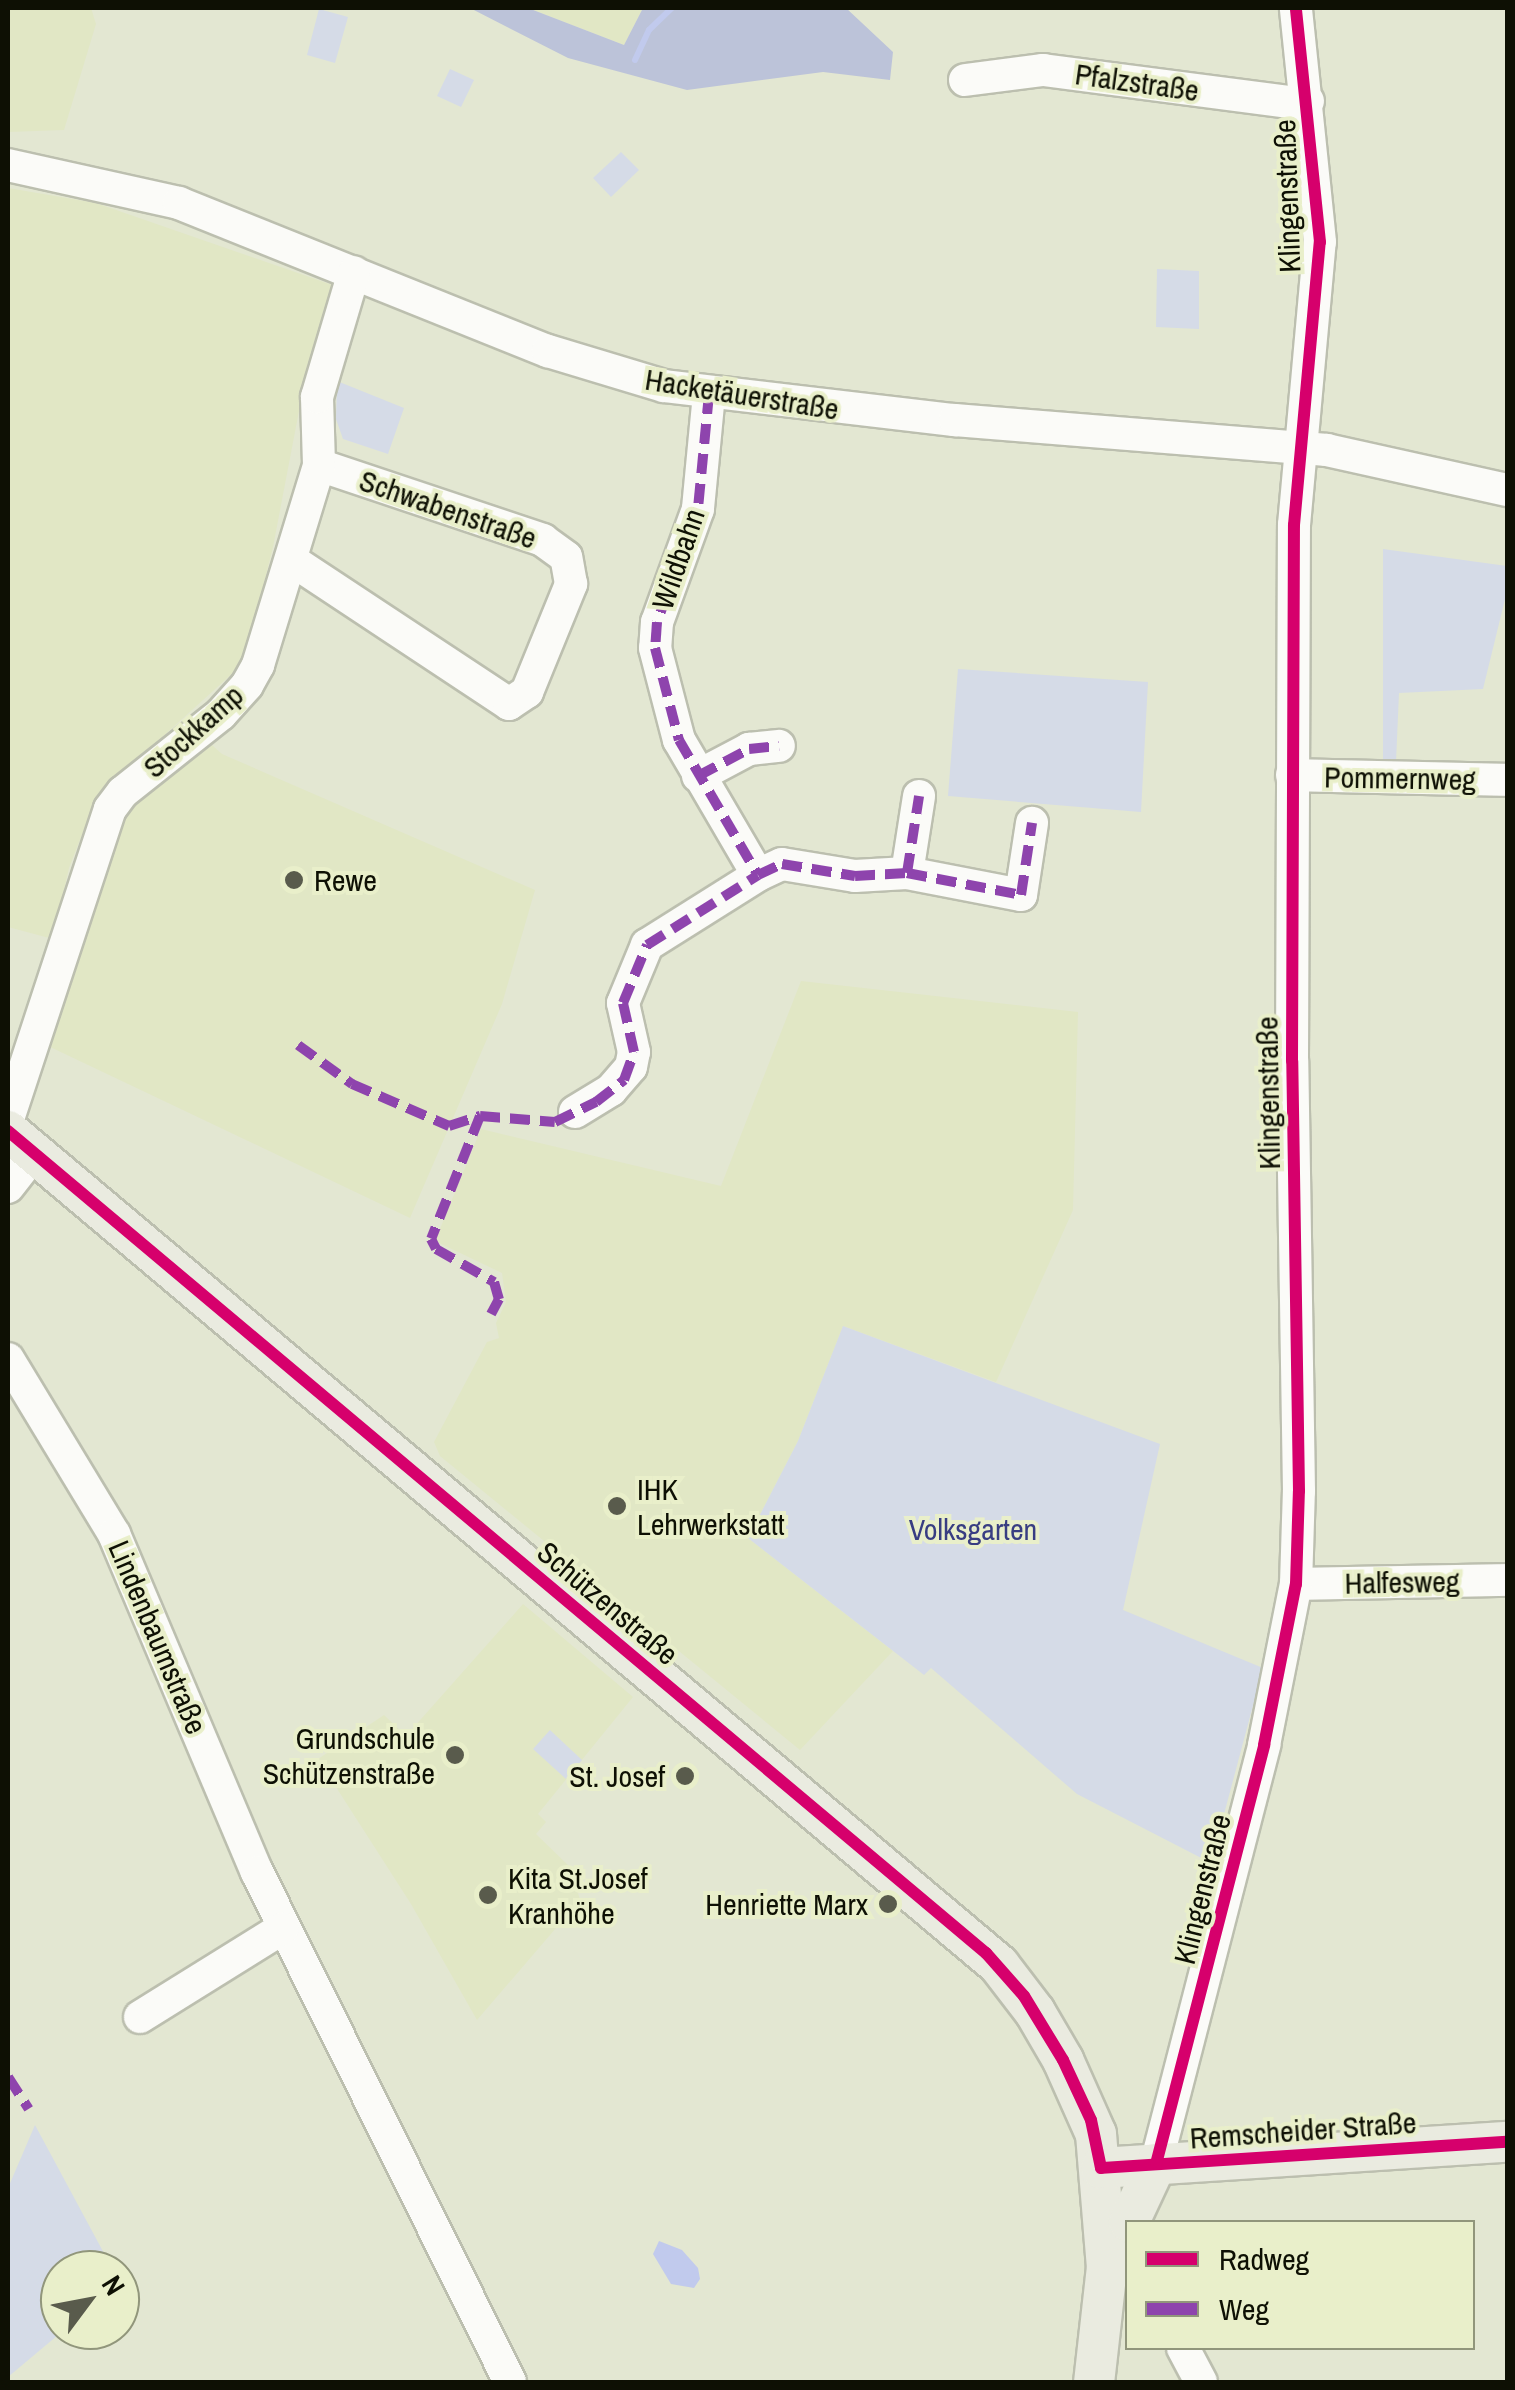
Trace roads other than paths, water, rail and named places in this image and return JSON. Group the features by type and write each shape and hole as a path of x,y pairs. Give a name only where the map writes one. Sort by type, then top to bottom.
{"main road":[{"name":"Schützenstraße","path":"20,1143 986,1953 1024,1996 1063,2060 1091,2120 1117,2274"},
{"name":"Remscheider Straße","path":"1101,2168 1508,2142"},
{"path":"1130,2220 1156,2164"},
{"path":"1094,2382 1125,2238"}],"street":[{"name":"Klingenstraße","path":"1156,2164 1264,1745 1296,1584 1299,1492 1292,776 1298,448 1320,242 1296,8"},
{"name":"Pfalzstraße","path":"965,80 1043,70 1290,102 1308,100"},
{"name":"Hacketäuerstraße","path":"8,165 179,203 562,356 664,386 955,420 1347,452 1508,490"},
{"name":"Stockkamp","path":"8,1120 110,809 123,792 221,714 248,685 294,561 320,465 317,397 354,272"},
{"name":"Wildbahn","path":"708,394 698,509 654,636 679,740 758,875"},
{"name":"Schwabenstraße","path":"294,561 509,704 527,692 571,584 566,556 543,540 320,465"},
{"path":"698,776 749,748 778,746"},
{"name":"Pommernweg","path":"1292,776 1508,780"},
{"path":"908,873 919,796"},
{"path":"576,1112 596,1102 628,1074 634,1052 623,1004 647,945 782,864 855,876 908,873 1021,895 1032,823"},
{"path":"8,1187 20,1143"},
{"name":"Lindenbaumstraße","path":"8,1359 114,1534 283,1928 510,2382"},
{"name":"Halfesweg","path":"1296,1584 1508,1580"},
{"path":"140,2017 283,1928"},
{"path":"1184,2350 1200,2382"}],"waterway":[{"path":"635,60 649,30 672,8"}],"place":[{"name":"Rewe","path":"294,880"},
{"name":"IHK Lehrwerkstatt","path":"617,1506"},
{"name":"Grundschule Schützenstraße","path":"455,1755"},
{"name":"St. Josef","path":"685,1776"},
{"name":"Kita St.Josef Kranhöhe","path":"488,1895"},
{"name":"Henriette Marx","path":"888,1904"}],"park label":[{"name":"Volksgarten","path":"973,1529"}]}
